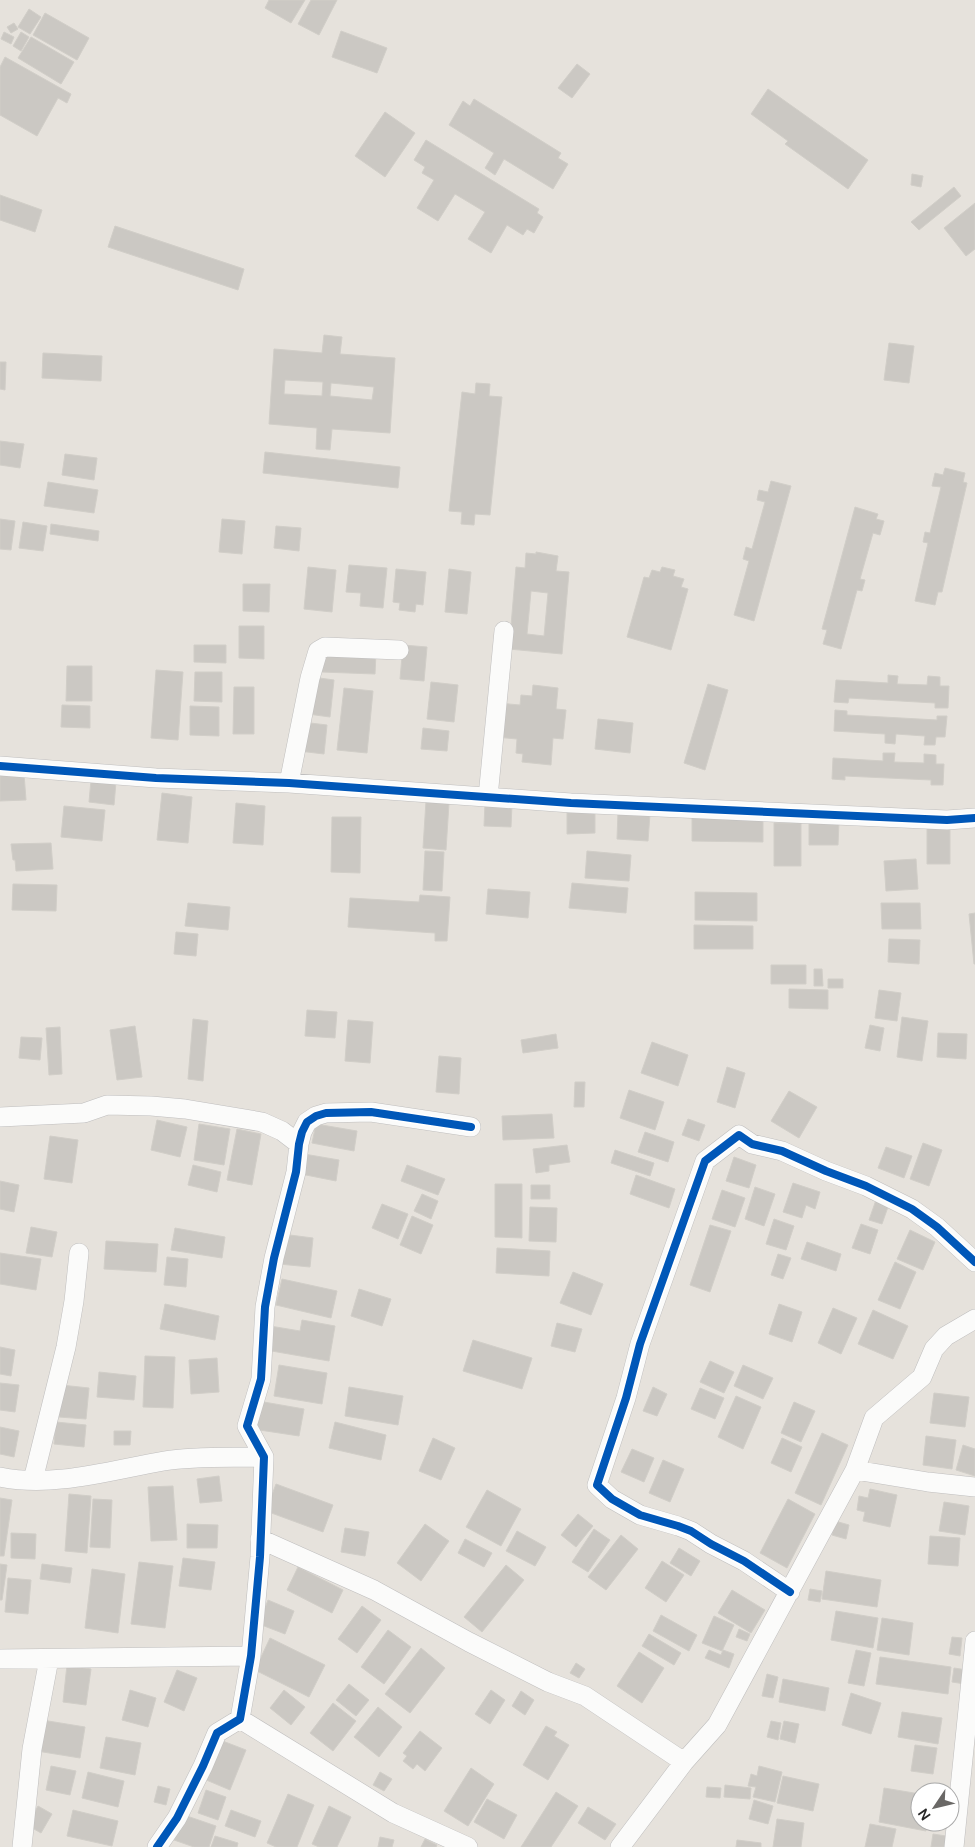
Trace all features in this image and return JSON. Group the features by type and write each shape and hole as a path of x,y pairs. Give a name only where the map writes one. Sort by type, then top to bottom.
{"street":[{"path":"488,797 504,631"},
{"path":"289,783 310,678 318,651 325,647 399,650"},
{"path":"0,766 156,778 289,783 571,803 947,820 975,818"},
{"path":"0,1117 84,1113 107,1105 185,1109 262,1122 282,1131 299,1144"},
{"path":"157,1847 177,1818 217,1733 240,1719 251,1656 264,1457 247,1426 261,1380 268,1291 274,1258 297,1166 302,1132 307,1122 316,1116 326,1113 371,1112 471,1127"},
{"path":"790,1592 744,1561 691,1531 640,1516 612,1499 597,1485 626,1398 640,1344 706,1161 739,1134 752,1144 782,1151 826,1171 866,1186 912,1209 975,1262"},
{"path":"33,1480 66,1347 74,1301 79,1253"},
{"path":"620,1847 684,1762 717,1725 855,1470 874,1418 922,1377 934,1349 946,1336 975,1319"},
{"path":"0,1477 33,1480 85,1477 165,1461 264,1457"},
{"path":"855,1470 975,1488"},
{"path":"260,1539 374,1590 548,1682 585,1696 684,1762"},
{"path":"954,1847 972,1709 975,1641"},
{"path":"0,1659 251,1656"},
{"path":"22,1847 32,1749 49,1659"},
{"path":"240,1719 393,1813 468,1847"}],"building":[{"path":"269,0 305,0 291,23 265,8"},
{"path":"311,0 337,0 319,35 298,24"},
{"path":"29,9 41,17 30,34 18,27"},
{"path":"45,13 89,38 77,60 33,35"},
{"path":"14,23 18,29 11,33 7,27"},
{"path":"341,31 387,48 377,73 332,57"},
{"path":"4,32 14,37 11,44 1,39"},
{"path":"21,32 29,37 21,51 13,46"},
{"path":"31,37 74,62 61,84 18,58"},
{"path":"5,57 71,94 67,103 58,98 37,136 0,115 0,67"},
{"path":"577,64 590,74 572,98 558,88"},
{"path":"768,89 868,160 848,189 785,144 788,141 751,114"},
{"path":"474,99 561,153 558,158 568,164 553,189 504,159 495,175 485,168 494,153 449,125 463,101 470,106"},
{"path":"385,112 415,133 385,177 355,156"},
{"path":"426,140 539,209 537,213 543,217 534,233 527,229 523,235 507,225 491,253 468,239 485,212 455,194 438,221 417,208 434,180 422,173 425,167 414,160"},
{"path":"912,174 923,176 921,187 911,185"},
{"path":"954,187 961,196 919,230 911,222"},
{"path":"0,195 42,210 35,232 0,220"},
{"path":"975,203 975,249 966,256 944,228"},
{"path":"115,226 244,269 238,290 108,247"},
{"path":"324,335 342,337 340,354 395,358 390,433 332,429 330,450 316,449 317,428 269,424 274,349 322,353","holes":["285,380 323,382 322,396 284,394","331,383 374,387 372,400 330,396"]},
{"path":"889,343 914,346 909,383 884,380"},
{"path":"43,353 102,356 101,381 42,378"},
{"path":"0,362 6,362 5,390 0,389"},
{"path":"476,383 490,384 489,396 502,397 490,515 475,514 474,525 461,524 462,512 449,511 462,392 475,394"},
{"path":"0,441 24,444 20,468 0,465"},
{"path":"265,452 400,467 398,488 263,473"},
{"path":"65,454 97,458 94,480 62,475"},
{"path":"945,468 965,473 963,482 967,483 942,592 938,592 935,605 915,601 928,543 923,542 925,532 930,533 941,487 932,486 935,473 943,475"},
{"path":"771,481 791,486 754,621 734,615 749,561 743,559 746,547 752,549 765,502 757,500 759,490 768,492"},
{"path":"48,482 98,490 94,513 44,506"},
{"path":"855,507 878,514 876,519 884,521 880,535 873,533 860,579 865,580 862,591 857,590 841,649 823,644 827,630 822,629"},
{"path":"0,519 15,521 11,550 0,549"},
{"path":"222,519 245,521 242,554 219,552"},
{"path":"23,522 47,526 43,551 19,548"},
{"path":"51,524 99,531 98,541 50,534"},
{"path":"276,526 301,528 299,551 274,548"},
{"path":"536,552 558,556 556,571 569,572 562,654 509,649 516,567 525,568 526,553 536,554","holes":["531,591 548,593 544,636 527,634"]},
{"path":"349,565 387,568 383,608 360,606 361,593 346,592"},
{"path":"308,567 336,570 332,612 304,609"},
{"path":"662,567 675,570 673,576 684,579 681,587 688,589 671,650 627,637 644,577 649,578 652,570 660,572"},
{"path":"396,569 426,572 423,605 416,604 415,612 399,610 400,603 393,602"},
{"path":"449,569 471,572 467,614 445,612"},
{"path":"243,584 270,584 269,612 243,611"},
{"path":"239,626 264,626 264,659 239,658"},
{"path":"194,645 226,645 226,663 194,662"},
{"path":"403,645 427,647 424,681 400,679"},
{"path":"322,651 376,653 375,674 322,672"},
{"path":"67,666 92,666 92,701 66,701"},
{"path":"156,670 183,672 178,740 151,738"},
{"path":"195,672 222,672 222,702 194,701"},
{"path":"888,675 898,676 897,684 927,685 928,676 940,677 940,686 949,686 948,708 935,708 935,703 849,698 848,703 834,702 836,680 888,683"},
{"path":"312,677 334,680 330,717 308,714"},
{"path":"431,682 458,685 454,722 427,719"},
{"path":"708,684 728,690 705,770 684,763"},
{"path":"533,685 558,688 556,709 566,710 563,739 553,738 551,765 522,762 523,754 516,753 517,739 495,737 498,703 520,705 521,695 532,696"},
{"path":"234,687 254,687 254,734 233,734"},
{"path":"344,688 373,691 367,753 337,750"},
{"path":"62,705 90,706 90,728 61,727"},
{"path":"190,706 219,707 219,736 190,735"},
{"path":"835,710 847,711 847,715 937,720 937,716 947,716 945,737 936,737 935,745 924,745 925,736 896,734 895,744 885,743 885,734 834,731"},
{"path":"598,719 633,723 630,753 595,749"},
{"path":"302,722 327,725 324,754 299,751"},
{"path":"423,728 449,731 447,751 421,749"},
{"path":"883,753 895,753 894,762 924,763 924,754 936,755 936,764 944,764 943,785 931,785 931,780 845,776 845,780 832,779 833,758 883,761"},
{"path":"24,774 26,800 0,801 0,775"},
{"path":"91,780 116,782 114,805 89,802"},
{"path":"162,793 192,797 188,843 157,840"},
{"path":"426,801 449,803 446,850 423,848"},
{"path":"236,803 265,806 263,845 233,843"},
{"path":"485,803 512,804 511,827 484,826"},
{"path":"64,806 105,810 102,841 61,837"},
{"path":"567,809 595,809 595,833 567,834"},
{"path":"618,812 650,814 648,841 617,839"},
{"path":"332,817 361,817 360,873 331,872"},
{"path":"692,818 763,819 763,842 692,841"},
{"path":"809,821 839,821 838,845 809,845"},
{"path":"774,823 801,823 801,866 774,866"},
{"path":"927,827 950,827 950,864 927,864"},
{"path":"51,843 53,869 16,871 11,844"},
{"path":"425,851 444,852 442,891 423,890"},
{"path":"587,851 631,855 629,881 585,878"},
{"path":"916,859 918,889 886,891 884,861"},
{"path":"572,883 628,888 626,913 569,908"},
{"path":"13,884 57,885 56,911 12,910"},
{"path":"488,889 530,892 528,918 486,914"},
{"path":"695,892 757,893 757,921 695,920"},
{"path":"420,895 450,897 447,941 435,941 435,933 348,927 350,898 419,902"},
{"path":"188,903 230,907 228,930 185,926"},
{"path":"881,903 920,903 921,929 882,929"},
{"path":"975,913 975,964 974,964 969,914"},
{"path":"694,925 753,926 753,949 694,949"},
{"path":"176,932 198,934 196,956 174,954"},
{"path":"889,939 920,940 919,964 888,962"},
{"path":"771,965 806,965 806,984 771,984"},
{"path":"814,969 822,969 823,986 814,986"},
{"path":"828,979 843,979 843,988 828,988"},
{"path":"789,989 828,990 828,1009 789,1008"},
{"path":"879,990 901,993 897,1021 875,1018"},
{"path":"307,1010 337,1012 335,1038 305,1036"},
{"path":"902,1017 928,1021 922,1061 897,1057"},
{"path":"193,1019 208,1021 203,1081 188,1079"},
{"path":"348,1020 373,1022 370,1063 345,1061"},
{"path":"870,1025 884,1028 880,1051 865,1048"},
{"path":"135,1026 142,1077 117,1080 110,1030"},
{"path":"60,1027 62,1074 49,1075 46,1028"},
{"path":"938,1033 967,1034 966,1059 937,1057"},
{"path":"556,1034 558,1048 523,1053 521,1040"},
{"path":"21,1037 42,1038 40,1060 19,1058"},
{"path":"652,1042 688,1055 678,1086 641,1073"},
{"path":"439,1056 461,1058 459,1094 436,1092"},
{"path":"727,1067 745,1073 735,1108 717,1102"},
{"path":"575,1082 585,1082 584,1107 574,1107"},
{"path":"629,1090 664,1102 655,1130 620,1118"},
{"path":"789,1091 817,1107 799,1138 771,1121"},
{"path":"552,1114 554,1138 503,1140 502,1116"},
{"path":"688,1119 705,1125 699,1141 682,1135"},
{"path":"157,1120 187,1127 180,1157 151,1150"},
{"path":"199,1124 230,1129 224,1165 194,1160"},
{"path":"316,1124 357,1131 354,1151 312,1143"},
{"path":"237,1129 261,1134 252,1185 227,1180"},
{"path":"645,1132 674,1142 668,1162 638,1152"},
{"path":"50,1136 78,1140 72,1183 44,1179"},
{"path":"923,1143 942,1150 929,1186 910,1179"},
{"path":"567,1145 570,1162 549,1165 549,1171 536,1173 533,1149"},
{"path":"886,1147 912,1156 904,1178 878,1168"},
{"path":"615,1150 654,1163 650,1176 611,1163"},
{"path":"304,1154 339,1160 336,1181 301,1174"},
{"path":"734,1157 756,1165 749,1188 726,1181"},
{"path":"193,1165 221,1172 217,1192 188,1185"},
{"path":"407,1165 445,1179 438,1195 401,1181"},
{"path":"636,1175 675,1189 669,1208 630,1194"},
{"path":"0,1181 19,1185 14,1212 0,1209"},
{"path":"793,1183 820,1192 815,1209 806,1205 802,1218 783,1212"},
{"path":"495,1184 522,1184 522,1238 495,1237"},
{"path":"531,1185 550,1185 550,1199 531,1199"},
{"path":"755,1187 775,1194 764,1226 745,1219"},
{"path":"722,1190 745,1198 735,1227 712,1219"},
{"path":"422,1194 438,1201 431,1219 414,1211"},
{"path":"876,1200 889,1204 882,1224 869,1220"},
{"path":"382,1204 408,1214 398,1239 372,1228"},
{"path":"530,1207 557,1208 556,1242 529,1241"},
{"path":"412,1216 433,1225 421,1254 400,1245"},
{"path":"774,1219 794,1226 786,1250 766,1244"},
{"path":"861,1224 878,1230 870,1254 852,1248"},
{"path":"710,1225 731,1231 710,1292 690,1285"},
{"path":"31,1227 57,1232 52,1257 26,1253"},
{"path":"175,1228 225,1237 222,1258 171,1250"},
{"path":"910,1230 935,1242 923,1270 897,1259"},
{"path":"282,1234 313,1238 310,1267 279,1264"},
{"path":"106,1241 158,1244 156,1272 104,1269"},
{"path":"807,1242 841,1254 836,1271 801,1259"},
{"path":"497,1248 550,1251 549,1276 496,1273"},
{"path":"0,1253 41,1259 36,1290 0,1284"},
{"path":"778,1254 791,1258 783,1279 771,1275"},
{"path":"167,1257 188,1259 186,1287 164,1285"},
{"path":"895,1262 916,1272 900,1309 878,1300"},
{"path":"573,1272 603,1284 591,1315 560,1303"},
{"path":"282,1279 337,1291 331,1318 276,1305"},
{"path":"359,1289 391,1299 382,1326 351,1316"},
{"path":"165,1304 219,1316 215,1340 160,1329"},
{"path":"779,1304 802,1312 792,1342 769,1334"},
{"path":"833,1308 857,1318 841,1354 818,1343"},
{"path":"873,1310 908,1326 893,1359 858,1344"},
{"path":"302,1320 335,1326 329,1361 266,1350 270,1326 300,1331"},
{"path":"557,1323 582,1329 575,1352 551,1346"},
{"path":"473,1340 532,1358 522,1389 463,1371"},
{"path":"0,1347 15,1350 11,1376 0,1374"},
{"path":"145,1356 175,1357 173,1408 143,1407"},
{"path":"217,1358 219,1392 191,1394 189,1360"},
{"path":"710,1361 734,1372 724,1393 700,1382"},
{"path":"279,1365 327,1373 322,1404 274,1396"},
{"path":"743,1365 773,1378 763,1399 734,1386"},
{"path":"99,1372 136,1376 134,1400 97,1397"},
{"path":"0,1383 19,1385 15,1412 0,1410"},
{"path":"61,1385 89,1388 86,1419 59,1417"},
{"path":"349,1387 403,1396 398,1425 345,1416"},
{"path":"653,1387 667,1394 657,1416 643,1411"},
{"path":"700,1388 724,1398 715,1419 691,1409"},
{"path":"934,1393 969,1397 965,1427 930,1423"},
{"path":"736,1396 761,1407 743,1449 718,1437"},
{"path":"258,1401 304,1409 299,1436 253,1429"},
{"path":"794,1402 815,1411 801,1442 781,1433"},
{"path":"56,1422 86,1425 84,1447 54,1444"},
{"path":"335,1422 386,1435 381,1460 329,1448"},
{"path":"0,1427 19,1431 14,1457 0,1454"},
{"path":"114,1431 131,1431 130,1445 114,1445"},
{"path":"822,1433 848,1445 821,1505 795,1493"},
{"path":"926,1436 956,1440 952,1469 923,1465"},
{"path":"433,1438 455,1448 441,1480 419,1471"},
{"path":"782,1438 802,1447 791,1472 771,1463"},
{"path":"963,1445 975,1449 975,1476 956,1470"},
{"path":"632,1449 654,1458 644,1482 621,1472"},
{"path":"663,1460 684,1469 670,1502 649,1493"},
{"path":"219,1476 222,1501 200,1503 197,1479"},
{"path":"276,1484 333,1505 323,1532 266,1511"},
{"path":"173,1486 177,1540 151,1541 148,1487"},
{"path":"870,1489 897,1495 890,1527 863,1521 865,1512 857,1510 859,1496 868,1498"},
{"path":"487,1490 521,1509 501,1546 466,1527"},
{"path":"69,1494 91,1496 87,1553 65,1551"},
{"path":"0,1498 12,1500 4,1556 0,1556"},
{"path":"93,1499 112,1500 110,1548 90,1547"},
{"path":"788,1499 815,1514 787,1568 760,1553"},
{"path":"944,1502 969,1506 965,1535 939,1531"},
{"path":"578,1514 593,1526 576,1547 561,1535"},
{"path":"835,1521 849,1525 846,1539 832,1535"},
{"path":"187,1524 218,1525 217,1548 187,1548"},
{"path":"425,1524 449,1541 421,1581 397,1563"},
{"path":"345,1528 369,1532 365,1556 341,1552"},
{"path":"594,1529 610,1540 588,1572 572,1562"},
{"path":"517,1531 546,1547 535,1566 506,1551"},
{"path":"11,1533 36,1534 35,1559 11,1558"},
{"path":"621,1535 638,1549 606,1590 588,1577"},
{"path":"930,1536 960,1538 958,1566 928,1564"},
{"path":"465,1539 492,1553 484,1567 458,1553"},
{"path":"679,1548 700,1561 691,1576 670,1563"},
{"path":"183,1558 215,1562 211,1590 179,1586"},
{"path":"662,1561 684,1575 666,1602 645,1588"},
{"path":"139,1562 173,1566 165,1628 131,1624"},
{"path":"0,1564 7,1565 2,1600 0,1600"},
{"path":"42,1564 72,1568 70,1583 40,1579"},
{"path":"506,1565 524,1580 482,1632 464,1617"},
{"path":"298,1567 343,1590 332,1613 287,1590"},
{"path":"92,1569 125,1574 118,1633 85,1628"},
{"path":"826,1571 881,1580 877,1607 822,1599"},
{"path":"8,1578 31,1580 28,1614 5,1612"},
{"path":"810,1589 822,1591 820,1602 808,1600"},
{"path":"732,1590 765,1610 751,1633 718,1613"},
{"path":"268,1600 294,1611 285,1634 259,1624"},
{"path":"362,1606 381,1620 357,1653 338,1639"},
{"path":"836,1611 878,1618 873,1648 831,1640"},
{"path":"661,1615 697,1635 689,1651 653,1631"},
{"path":"714,1616 734,1625 722,1651 702,1643"},
{"path":"882,1618 913,1623 909,1655 877,1650"},
{"path":"739,1629 750,1634 747,1641 736,1637"},
{"path":"388,1630 411,1647 384,1684 361,1667"},
{"path":"649,1634 681,1653 674,1665 642,1646"},
{"path":"952,1637 962,1638 960,1656 949,1654"},
{"path":"270,1638 325,1665 309,1697 255,1670"},
{"path":"421,1648 445,1668 410,1713 385,1694"},
{"path":"709,1650 721,1655 723,1650 734,1654 729,1668 705,1658"},
{"path":"856,1650 871,1653 864,1686 848,1683"},
{"path":"639,1652 664,1668 642,1703 617,1686"},
{"path":"880,1657 951,1667 948,1694 876,1684"},
{"path":"576,1663 585,1669 579,1678 570,1673"},
{"path":"67,1665 91,1669 86,1705 63,1702"},
{"path":"954,1668 967,1670 965,1684 952,1682"},
{"path":"177,1670 197,1678 184,1711 164,1702"},
{"path":"767,1674 778,1677 773,1698 762,1696"},
{"path":"783,1679 829,1688 825,1711 779,1702"},
{"path":"349,1684 369,1700 356,1716 336,1700"},
{"path":"130,1690 156,1698 148,1727 122,1720"},
{"path":"284,1690 305,1707 291,1725 270,1708"},
{"path":"491,1690 505,1700 490,1724 475,1714"},
{"path":"521,1691 534,1700 525,1715 512,1706"},
{"path":"851,1693 881,1703 871,1734 842,1725"},
{"path":"333,1703 356,1721 333,1751 310,1733"},
{"path":"378,1707 402,1727 379,1757 354,1737"},
{"path":"902,1712 942,1718 938,1744 898,1737"},
{"path":"42,1720 85,1727 80,1758 37,1751"},
{"path":"771,1721 781,1723 778,1740 767,1737"},
{"path":"784,1721 799,1724 795,1743 780,1739"},
{"path":"546,1726 557,1732 554,1736 569,1745 548,1780 523,1765"},
{"path":"420,1731 442,1748 425,1771 417,1764 413,1769 403,1761 407,1756 403,1753"},
{"path":"106,1737 141,1743 135,1775 100,1768"},
{"path":"220,1740 246,1750 230,1790 204,1779"},
{"path":"915,1745 937,1748 933,1774 911,1771"},
{"path":"51,1766 76,1771 70,1795 46,1790"},
{"path":"759,1766 782,1772 775,1802 753,1797 756,1787 748,1786 751,1774 757,1776"},
{"path":"471,1768 494,1784 468,1826 444,1811"},
{"path":"88,1772 124,1781 118,1807 82,1798"},
{"path":"380,1772 392,1779 384,1791 373,1785"},
{"path":"783,1776 819,1784 813,1811 777,1803"},
{"path":"725,1785 751,1788 750,1799 724,1797"},
{"path":"158,1786 170,1789 166,1805 154,1802"},
{"path":"707,1787 721,1788 720,1798 706,1797"},
{"path":"884,1788 910,1792 910,1828 879,1822"},
{"path":"206,1790 226,1797 218,1820 198,1813"},
{"path":"556,1792 578,1806 551,1847 521,1847"},
{"path":"288,1794 314,1805 297,1847 276,1847 267,1843"},
{"path":"487,1799 517,1815 504,1839 474,1822"},
{"path":"754,1800 773,1806 768,1824 749,1819"},
{"path":"38,1806 52,1814 41,1833 27,1825"},
{"path":"329,1806 351,1817 337,1847 319,1847 312,1844"},
{"path":"588,1807 616,1824 605,1840 578,1823"},
{"path":"73,1810 118,1821 112,1846 67,1836"},
{"path":"231,1810 261,1821 255,1837 225,1826"},
{"path":"184,1815 216,1826 209,1847 194,1847 174,1840"},
{"path":"777,1819 804,1823 801,1847 773,1847"},
{"path":"870,1824 896,1829 892,1847 865,1847"},
{"path":"933,1834 946,1836 945,1847 931,1847"},
{"path":"215,1836 238,1843 237,1847 211,1847"},
{"path":"380,1837 394,1840 392,1847 378,1847"},
{"path":"425,1839 437,1845 436,1847 421,1847"},
{"path":"737,1840 761,1843 761,1847 736,1847"}],"cycle path":[{"path":"0,766 156,778 289,783 571,803 947,820 975,818"},
{"path":"157,1847 177,1818 217,1733 240,1719 251,1656 260,1557 264,1457 247,1426 261,1379 265,1307 274,1258 296,1172 302,1132 307,1122 316,1116 326,1113 371,1112 471,1127"},
{"path":"790,1592 744,1561 691,1531 640,1515 612,1499 597,1485 626,1398 640,1344 705,1161 739,1135 752,1144 782,1151 826,1171 866,1186 912,1209 937,1227 975,1262"}]}
